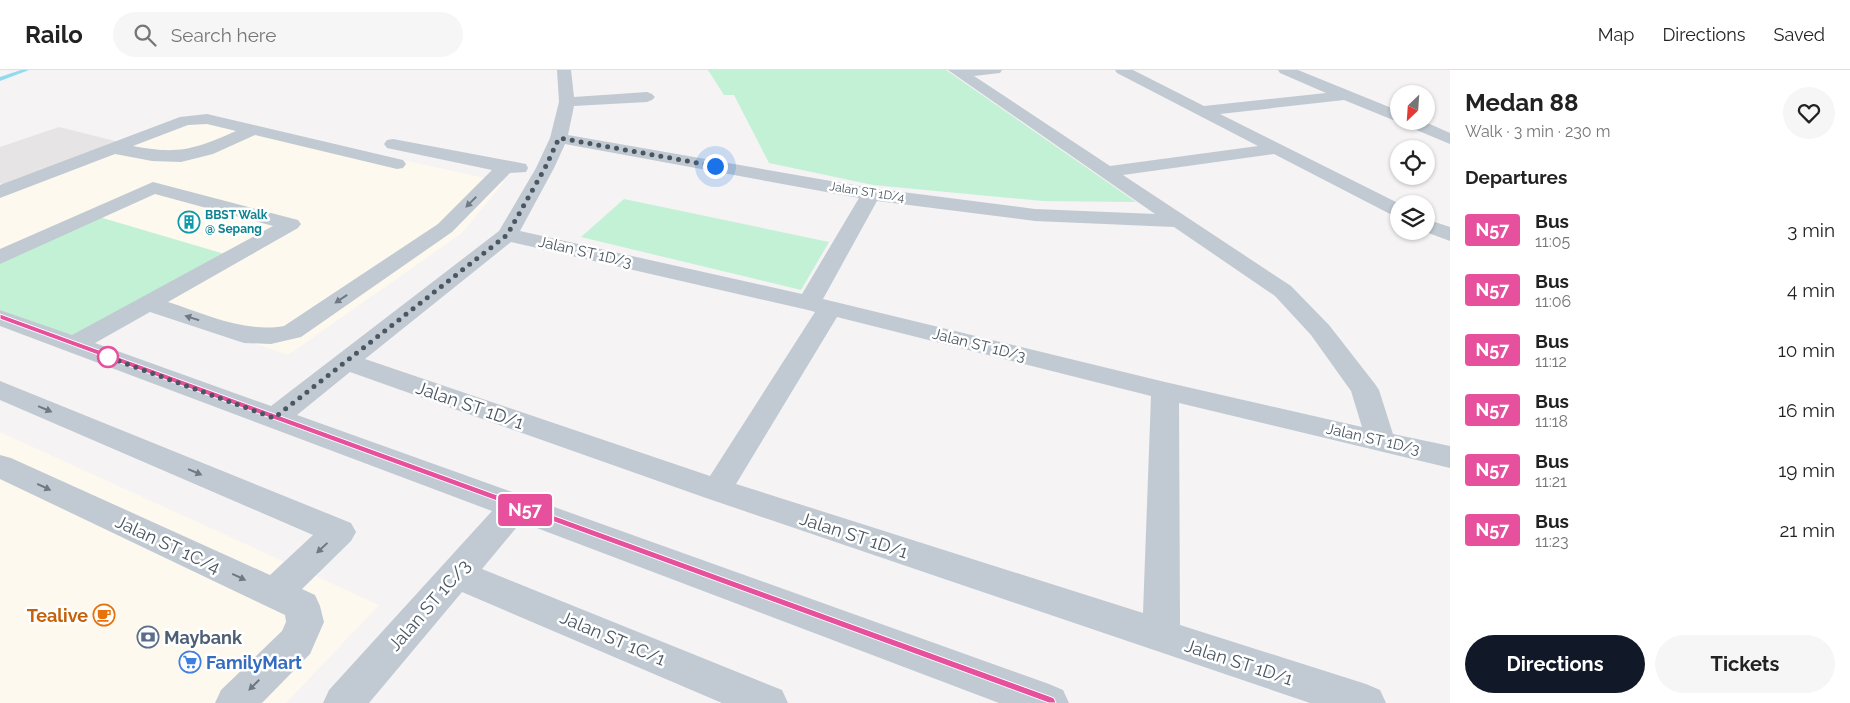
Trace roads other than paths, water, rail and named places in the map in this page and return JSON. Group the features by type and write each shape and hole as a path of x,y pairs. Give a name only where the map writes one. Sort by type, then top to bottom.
{"street":[{"path":"274,418 344,361 507,235 545,168 559,138 567,102 564,70"},
{"path":"958,72 996,70"},
{"path":"1122,70 1390,206"},
{"path":"1285,70 1390,113"},
{"path":"958,72 1283,292 1320,330 1365,390 1381,441"},
{"path":"1200,111 1346,95"},
{"path":"567,102 647,97"},
{"path":"0,192 186,120 207,119 397,164"},
{"path":"114,148 156,156 192,155 253,130"},
{"path":"1430,130 1450,138"},
{"name":"Jalan ST 1D/4","path":"559,138 871,194 1035,215 1178,221"},
{"path":"393,144 505,167 545,168"},
{"path":"1105,172 1275,149"},
{"path":"148,303 244,335 271,336 292,332 445,228 505,167"},
{"path":"4,252 153,188 291,224 74,344"},
{"path":"717,490 820,306 871,194"},
{"path":"1435,229 1450,235"},
{"name":"Jalan ST 1D/3","path":"507,235 820,306 1165,391 1450,458"},
{"path":"0,317 1049,703"},
{"name":"Jalan ST 1D/1","path":"344,361 717,490 1366,703"},
{"path":"0,390 339,532 274,593"},
{"path":"1161,636 1165,391"},
{"name":"Jalan ST 1C/4","path":"0,466 302,606 305,622 297,642 235,703"},
{"name":"Jalan ST 1C/3","path":"343,703 515,507"},
{"name":"Jalan ST 1C/1","path":"457,574 768,703"}],"waterway":[{"path":"0,79 26,70"}],"place":[{"name":"BBST Walk @ Sepang","path":"189,222"},
{"name":"Tealive","path":"104,615"},
{"name":"Maybank","path":"148,637"},
{"name":"FamilyMart","path":"190,662"}]}
